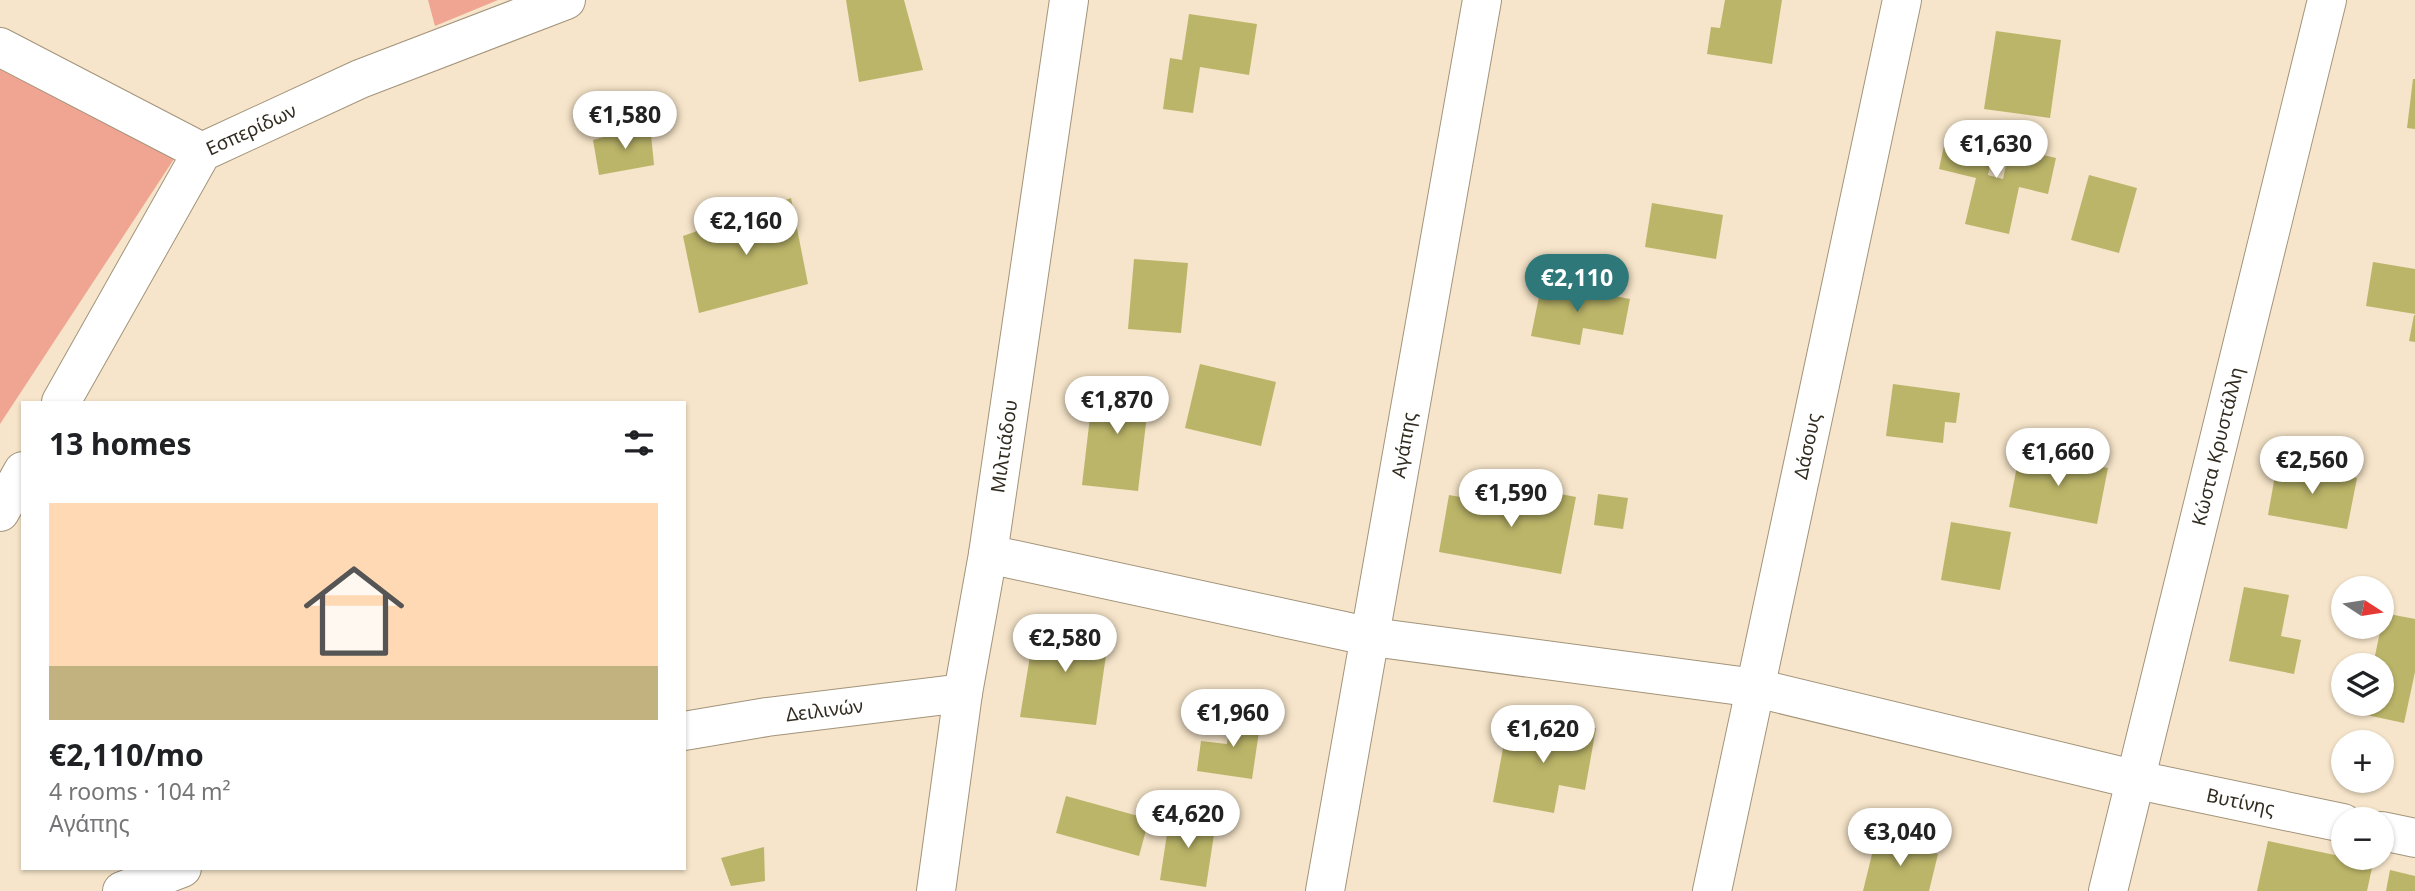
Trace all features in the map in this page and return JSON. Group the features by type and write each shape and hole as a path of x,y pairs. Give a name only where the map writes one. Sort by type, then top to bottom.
{"street":[{"name":"Εσπερίδων","path":"62,401 202,152 360,79 566,0"},
{"name":"Μιλτιάδου","path":"936,891 963,693 988,554 1069,0"},
{"name":"Αγάπης","path":"1325,891 1372,637 1482,0"},
{"name":"Δάσους","path":"1712,891 1902,0"},
{"name":"Κώστα Κρυστάλλη","path":"2108,891 2327,0"},
{"path":"0,47 202,152"},
{"path":"0,512 21,475"},
{"name":"Βυτίνης","path":"988,554 1372,637 1756,688 2137,780 2331,820"},
{"name":"Δειλινών","path":"686,731 766,717 963,693"},
{"path":"2394,834 2415,838"},
{"path":"122,891 177,870"}],"shaded area":[{"path":"428,0 498,0 435,26"},
{"path":"0,67 174,159 0,424"}],"building":[{"path":"846,0 904,0 923,70 859,82"},
{"path":"1725,0 1782,0 1772,64 1707,54 1711,27 1720,28"},
{"path":"1189,14 1257,24 1249,75 1200,67 1193,113 1163,109 1170,58 1182,60"},
{"path":"1996,31 2061,40 2050,118 1984,109"},
{"path":"2415,79 2415,129 2407,128"},
{"path":"650,124 654,165 599,175 593,140"},
{"path":"1946,136 1994,147 1988,175 2003,179 2010,147 2056,158 2048,194 2019,187 2009,234 1965,224 1976,178 1939,169"},
{"path":"2089,175 2137,188 2119,253 2071,240"},
{"path":"791,198 808,284 699,313 683,236"},
{"path":"1652,203 1723,215 1716,259 1645,247"},
{"path":"1134,259 1188,263 1181,333 1128,329"},
{"path":"2373,262 2415,269 2415,314 2366,306"},
{"path":"1542,282 1630,299 1623,335 1583,328 1580,345 1531,336"},
{"path":"2415,315 2415,342 2409,341"},
{"path":"1200,364 1276,382 1261,446 1185,428"},
{"path":"1115,377 1151,381 1138,491 1082,485 1093,391 1113,394"},
{"path":"1893,384 1960,393 1956,423 1945,422 1943,443 1886,436"},
{"path":"2020,451 2108,468 2097,524 2009,507"},
{"path":"2277,464 2357,478 2347,529 2268,515"},
{"path":"1509,484 1576,497 1561,574 1439,552 1449,495 1505,505"},
{"path":"1598,494 1628,498 1623,529 1594,525"},
{"path":"1951,522 2011,532 2000,590 1941,580"},
{"path":"2244,587 2289,595 2281,636 2301,640 2294,674 2229,661"},
{"path":"2394,615 2415,619 2415,672 2404,723 2371,716 2394,716 2394,653 2376,653 2378,639 2394,639"},
{"path":"1036,620 1109,634 1096,725 1020,717"},
{"path":"1230,713 1261,718 1252,779 1197,771 1201,741 1227,744"},
{"path":"1548,719 1596,728 1585,790 1559,785 1554,813 1493,802 1507,727 1545,734"},
{"path":"1066,796 1149,819 1139,856 1056,833"},
{"path":"1170,814 1216,821 1206,887 1160,880"},
{"path":"1876,838 1938,854 1929,891 1863,891"},
{"path":"2268,841 2331,854 2331,870 2372,870 2367,891 2257,891"},
{"path":"764,847 765,881 731,886 721,858"},
{"path":"2390,870 2415,876 2415,891 2386,891"}]}
